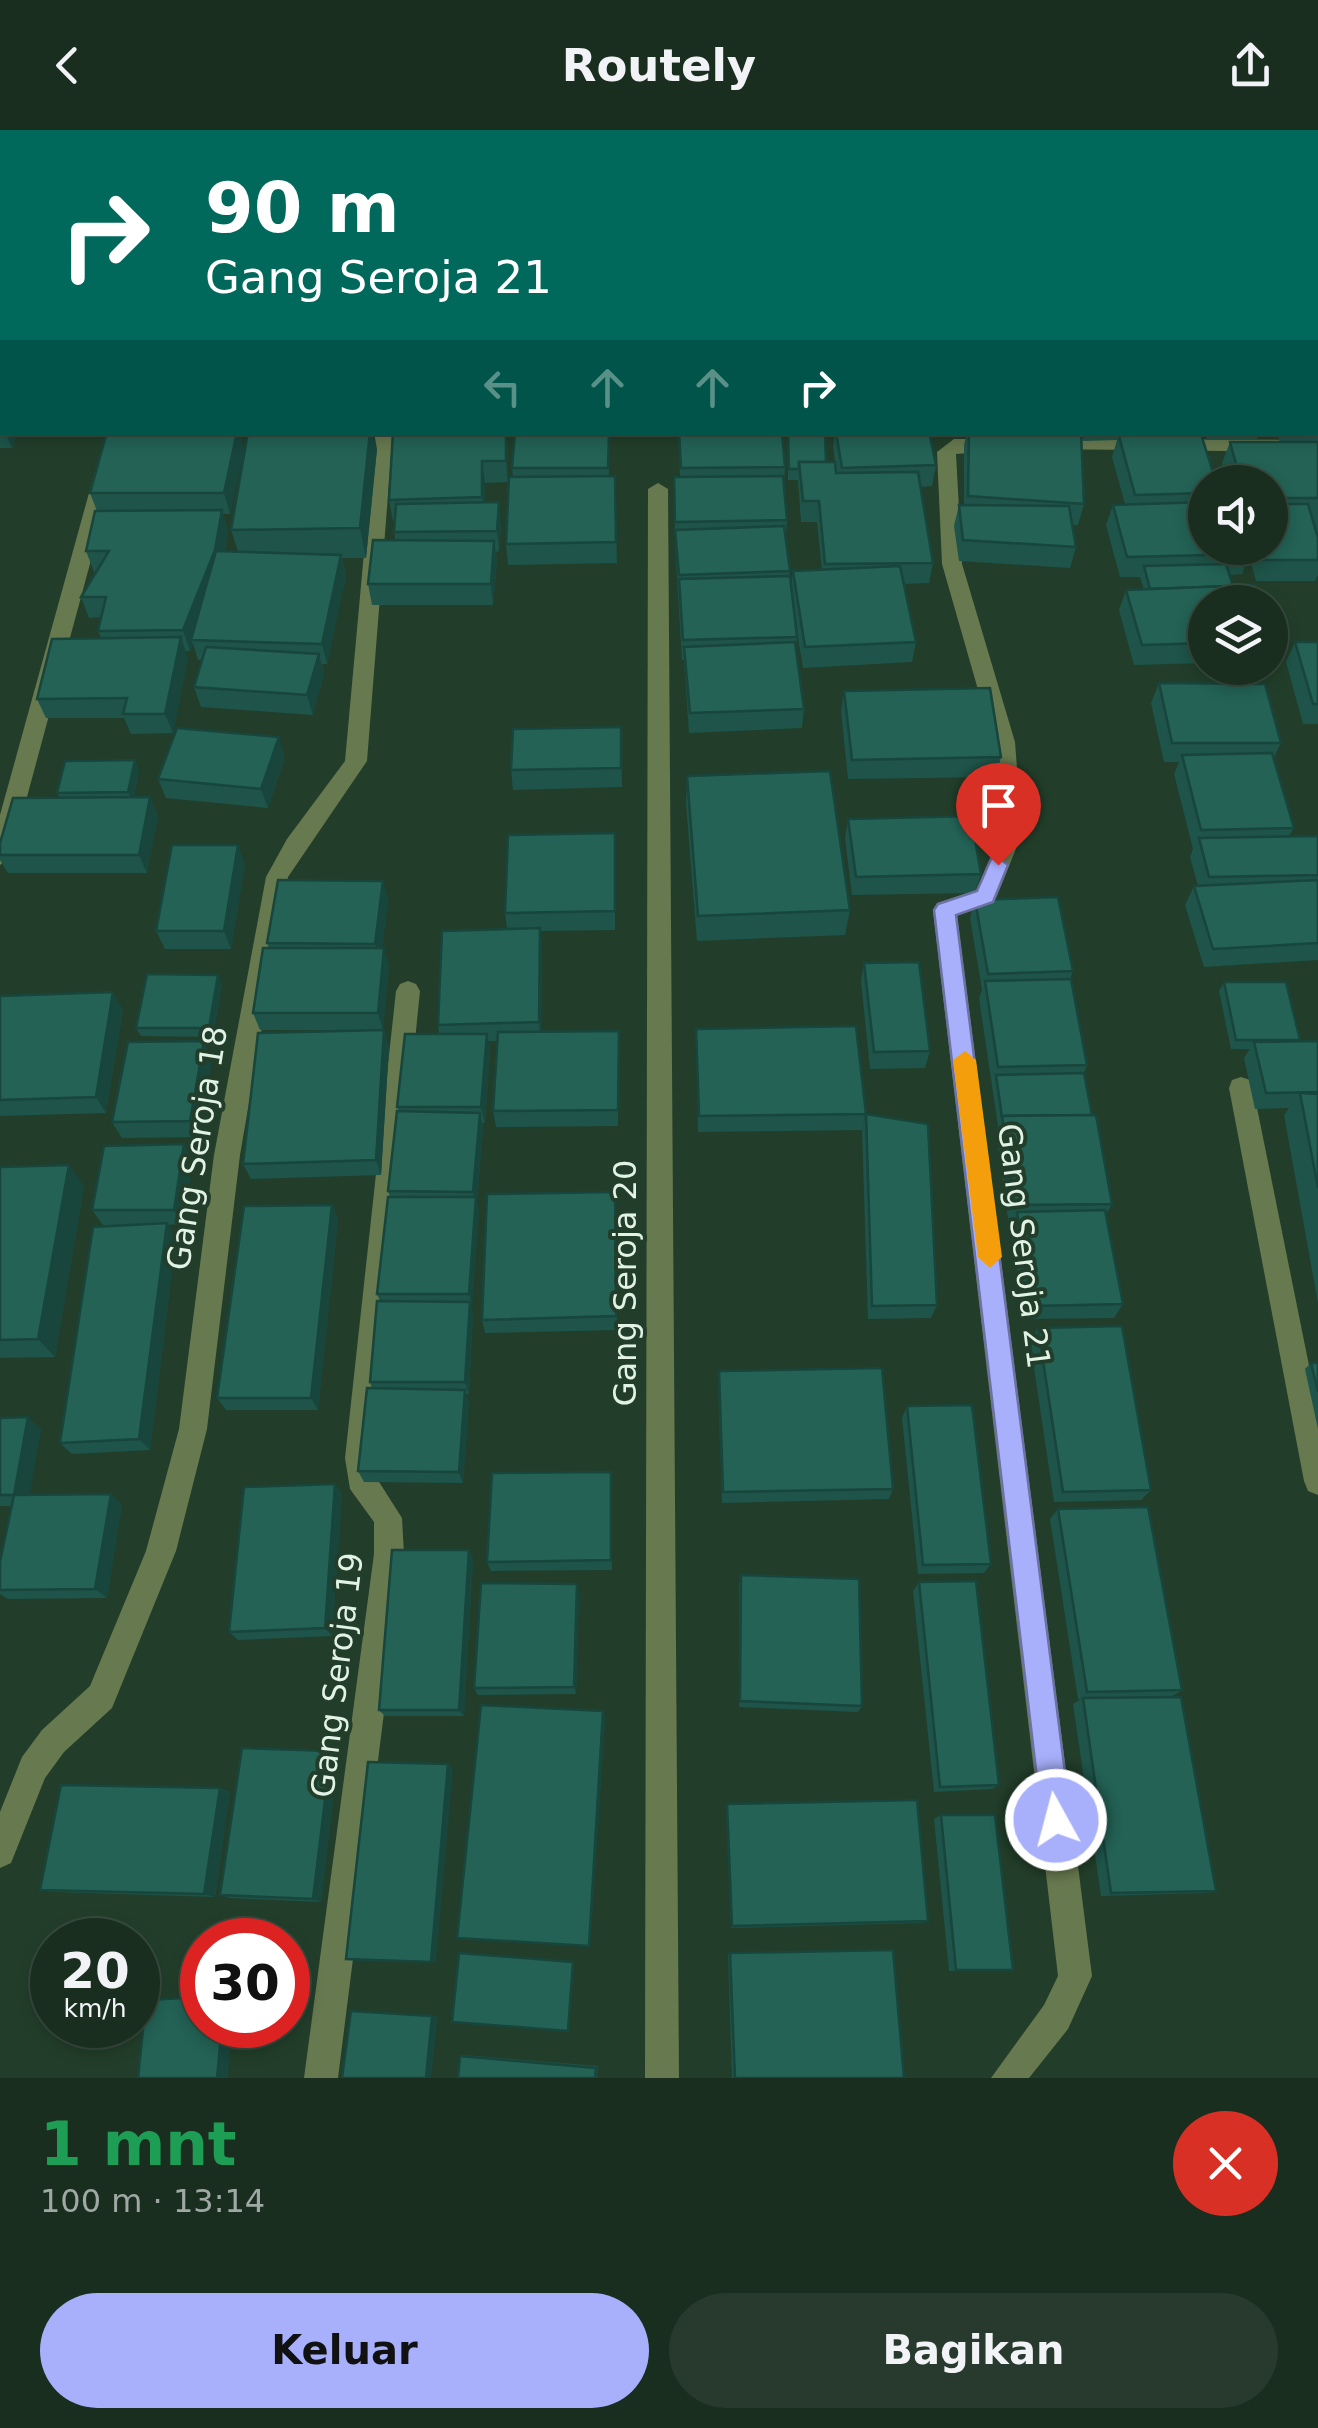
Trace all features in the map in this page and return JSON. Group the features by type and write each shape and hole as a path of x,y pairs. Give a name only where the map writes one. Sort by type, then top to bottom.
{"street":[{"name":"Gang Seroja 18","path":"0,1852 33,1768 53,1741 100,1696 161,1550 193,1429 228,1155 277,877 290,847 347,780 356,761 384,435"},
{"name":"Gang Seroja 21","path":"1008,2078 1033,2042 1060,2014 1074,1976 1002,1353 945,910 986,896 1010,834 1004,742 952,564 946,452 954,444 1318,446"},
{"path":"0,856 110,454"},
{"name":"Gang Seroja 20","path":"658,489 662,2078"},
{"name":"Gang Seroja 19","path":"321,2078 390,1554 388,1518 360,1480 358,1458 408,991"},
{"path":"1241,1088 1318,1481"}],"building":[{"path":"106,435 236,435 224,493 90,493"},
{"path":"247,435 370,435 360,528 231,530"},
{"path":"393,435 506,435 506,461 482,461 482,497 389,500"},
{"path":"515,435 609,435 608,468 512,468"},
{"path":"679,435 782,435 785,467 681,468"},
{"path":"788,435 825,435 826,462 799,462 799,469 789,469"},
{"path":"836,435 930,435 936,465 842,468"},
{"path":"969,435 1081,435 1084,504 968,496"},
{"path":"1201,435 1211,465 1188,465 1188,493 1135,495 1119,436"},
{"path":"1230,442 1318,442 1318,498 1288,498 1288,465 1236,465"},
{"path":"799,462 835,462 836,473 918,472 933,563 825,564 819,501 803,501"},
{"path":"615,476 616,542 506,544 509,477"},
{"path":"783,476 787,520 675,522 674,477"},
{"path":"499,502 497,531 394,532 396,504"},
{"path":"1188,503 1188,556 1127,557 1113,505"},
{"path":"1288,504 1308,504 1318,538 1318,560 1288,560"},
{"path":"959,505 1069,506 1076,547 963,540"},
{"path":"222,510 215,550 183,630 98,631 106,597 81,597 109,551 86,551 95,511"},
{"path":"784,526 790,571 679,575 675,530"},
{"path":"373,540 494,541 491,584 368,584"},
{"path":"216,551 341,555 322,644 191,640"},
{"path":"1226,565 1233,585 1150,589 1144,566"},
{"path":"900,566 916,642 805,647 793,571"},
{"path":"790,576 797,637 683,640 679,579"},
{"path":"1188,588 1188,644 1142,645 1126,590"},
{"path":"181,637 165,714 123,714 127,698 37,699 52,639"},
{"path":"795,642 804,709 690,713 684,647"},
{"path":"1295,642 1318,642 1318,704 1313,704"},
{"path":"206,647 319,654 307,695 194,687"},
{"path":"1159,683 1265,685 1281,743 1172,743"},
{"path":"990,688 1001,757 852,760 844,691"},
{"path":"621,727 621,768 511,770 513,729"},
{"path":"177,728 279,737 261,789 158,779"},
{"path":"1272,753 1294,828 1201,830 1182,755"},
{"path":"135,760 128,792 57,793 65,761"},
{"path":"830,771 850,910 698,916 687,776"},
{"path":"150,797 139,855 0,855 13,798"},
{"path":"971,816 981,874 856,877 848,819"},
{"path":"615,833 615,911 505,913 508,835"},
{"path":"1318,836 1318,875 1209,877 1199,838"},
{"path":"172,845 238,845 224,931 156,931"},
{"path":"278,880 383,881 375,944 267,943"},
{"path":"1318,880 1318,943 1213,949 1194,886"},
{"path":"1058,897 1073,971 988,974 975,900"},
{"path":"540,928 539,1022 438,1025 442,931"},
{"path":"263,948 384,948 378,1013 253,1013"},
{"path":"919,962 930,1051 874,1052 864,963"},
{"path":"147,974 218,975 209,1028 136,1028"},
{"path":"1071,979 1087,1065 998,1067 985,981"},
{"path":"1224,982 1286,982 1300,1040 1236,1040"},
{"path":"113,992 96,1097 0,1100 0,996"},
{"path":"856,1026 866,1114 699,1116 696,1029"},
{"path":"384,1030 376,1160 243,1164 258,1033"},
{"path":"619,1031 618,1110 493,1111 498,1032"},
{"path":"405,1034 487,1034 481,1107 397,1107"},
{"path":"204,1041 190,1121 112,1122 128,1042"},
{"path":"1318,1041 1318,1092 1266,1093 1254,1042"},
{"path":"1084,1073 1092,1115 1002,1117 996,1075"},
{"path":"1300,1093 1318,1094 1318,1188"},
{"path":"397,1111 480,1113 473,1192 388,1191"},
{"path":"866,1114 928,1124 937,1305 872,1306"},
{"path":"1096,1115 1112,1204 1015,1205 1002,1116"},
{"path":"184,1144 174,1210 92,1210 104,1146"},
{"path":"69,1165 38,1339 0,1340 0,1167"},
{"path":"615,1192 616,1316 482,1320 487,1194"},
{"path":"388,1197 476,1197 469,1294 377,1294"},
{"path":"332,1205 311,1398 217,1398 244,1206"},
{"path":"1105,1210 1123,1304 1032,1306 1017,1212"},
{"path":"167,1223 139,1439 60,1443 93,1227"},
{"path":"377,1301 470,1302 465,1382 370,1382"},
{"path":"1122,1326 1151,1490 1063,1492 1038,1328"},
{"path":"1311,1363 1318,1363 1318,1392"},
{"path":"882,1368 893,1489 723,1492 719,1371"},
{"path":"367,1388 465,1390 459,1472 358,1471"},
{"path":"972,1405 991,1564 923,1565 907,1406"},
{"path":"28,1417 14,1495 0,1495 0,1418"},
{"path":"611,1472 611,1560 487,1562 492,1473"},
{"path":"335,1484 325,1628 229,1632 244,1487"},
{"path":"111,1494 95,1589 0,1590 0,1562 14,1495"},
{"path":"1148,1507 1182,1690 1087,1692 1058,1509"},
{"path":"392,1550 469,1550 459,1710 379,1710"},
{"path":"741,1575 859,1579 862,1706 740,1701"},
{"path":"976,1581 999,1785 940,1787 919,1582"},
{"path":"481,1583 577,1584 574,1687 474,1688"},
{"path":"1181,1697 1216,1891 1111,1893 1083,1698"},
{"path":"481,1705 603,1711 589,1946 457,1938"},
{"path":"242,1748 331,1751 313,1899 220,1895"},
{"path":"368,1762 448,1764 431,1962 346,1959"},
{"path":"61,1785 220,1788 204,1894 40,1890"},
{"path":"917,1800 928,1921 732,1926 727,1804"},
{"path":"941,1815 995,1815 1013,1970 956,1970"},
{"path":"893,1950 904,2078 735,2078 730,1953"},
{"path":"459,1953 573,1962 568,2031 452,2022"},
{"path":"180,1998 180,2048 220,2048 217,2078 138,2078 141,2048 160,2048 160,1999"},
{"path":"351,2011 432,2016 426,2078 342,2078"},
{"path":"460,2056 596,2068 595,2078 458,2078"}],"slow traffic":[{"path":"965,1060 990,1257"}],"route":[{"path":"998,865 986,896 945,910 1056,1820"}]}
